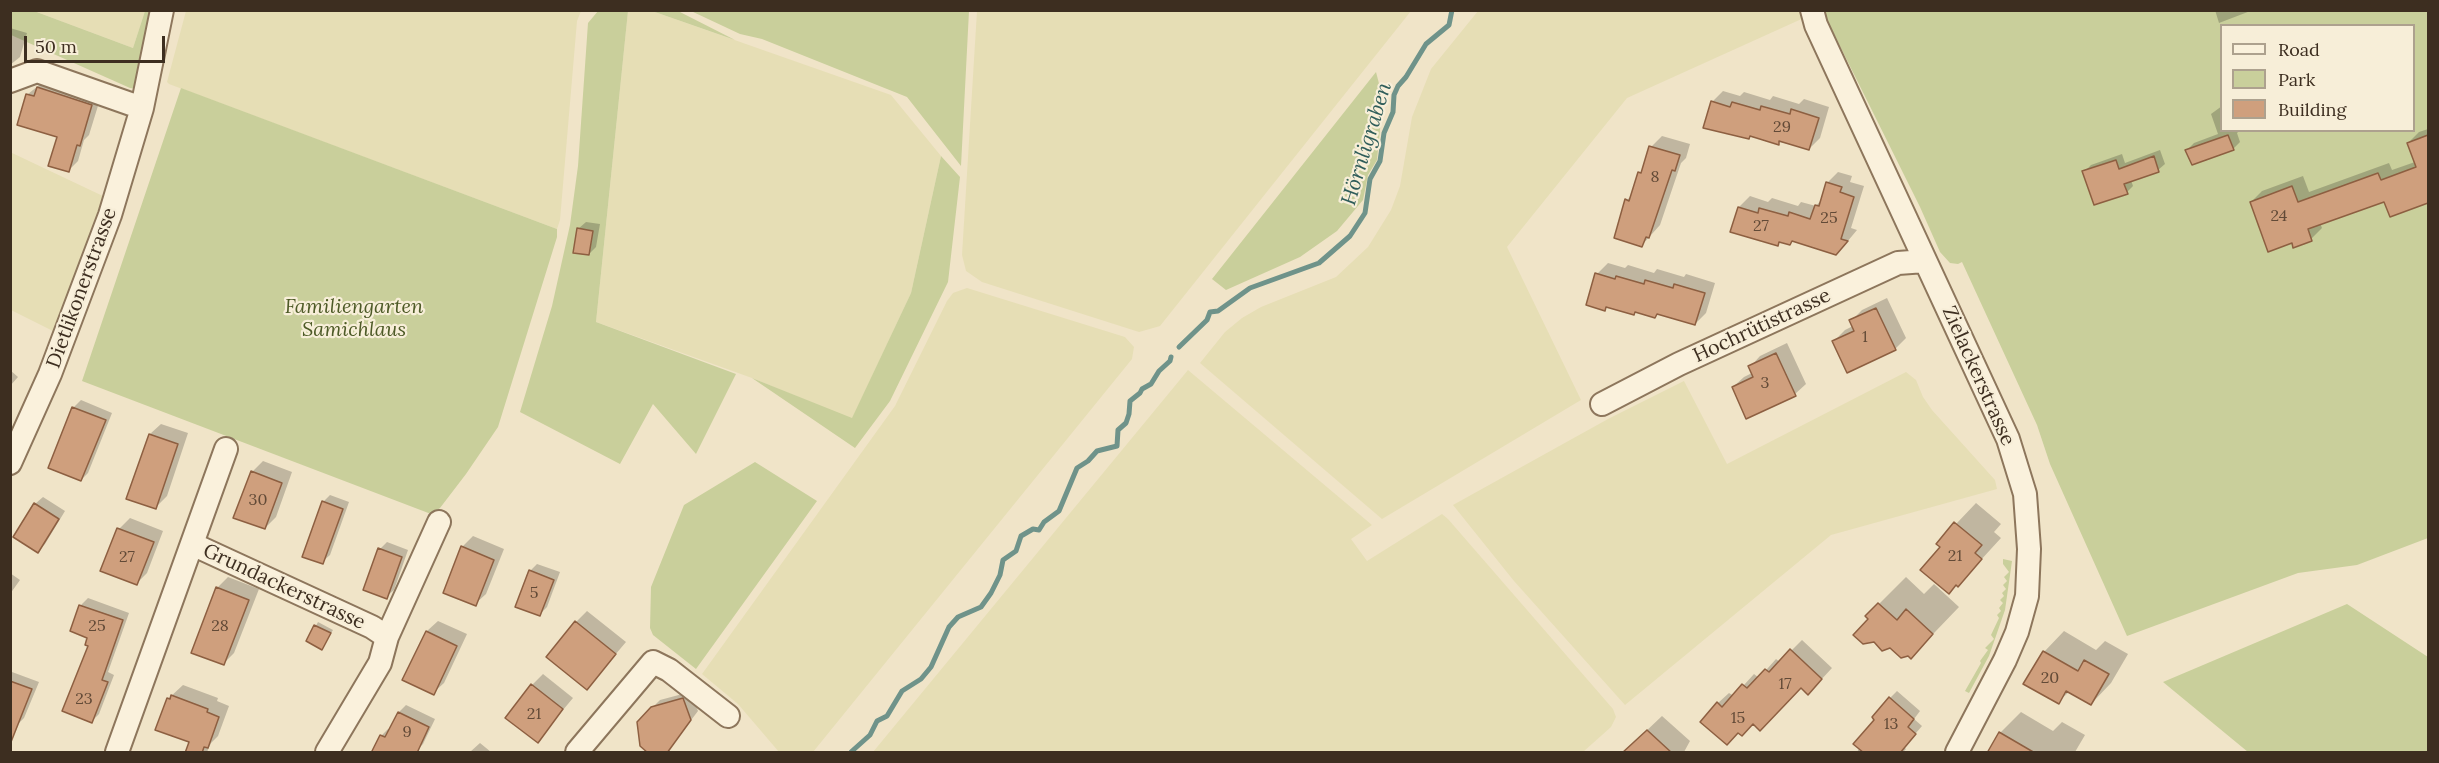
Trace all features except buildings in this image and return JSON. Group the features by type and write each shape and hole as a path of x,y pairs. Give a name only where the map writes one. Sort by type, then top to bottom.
{"street":[{"name":"Dietlikonerstrasse","path":"10,463 50,374 111,215 142,108 162,10"},
{"name":"Zielackerstrasse","path":"1812,10 1816,25 2012,449 2025,494 2029,549 2027,596 2017,632 1957,753"},
{"path":"10,81 37,72 142,108"},
{"name":"Hochrütistrasse","path":"1602,404 1717,346 1898,263 1925,261"},
{"path":"117,753 226,449"},
{"path":"387,637 440,522"},
{"name":"Grundackerstrasse","path":"192,544 353,617 387,637 380,663 327,753"},
{"path":"577,753 653,662 669,670 728,717"}],"shaded area":[{"path":"977,10 1411,11 1160,326 1139,332 982,282 966,271 962,255"},
{"path":"34,11 145,11 133,48"},
{"path":"186,11 581,11 577,21 560,220 557,229 169,84 167,82"},
{"path":"628,11 652,11 891,95 941,156 911,293 852,419 752,378 596,322"},
{"path":"1478,11 1805,11 1806,17 1627,98 1507,247 1581,400 1382,519 1200,363 1225,332 1242,318 1261,307 1336,277 1368,247 1391,210 1400,186 1412,117 1431,69"},
{"path":"10,152 105,197 55,332 11,310"},
{"path":"967,288 1125,337 1134,347 1132,359 813,752 779,752 738,704 702,674 895,406 947,301 953,293"},
{"path":"1188,370 1372,525 1351,539 1367,561 1442,514 1448,519 1613,709 1616,717 1611,727 1583,752 873,752"},
{"path":"1906,372 1916,380 1923,397 1932,410 1995,480 1997,489 1831,535 1625,705 1514,581 1453,505 1608,419 1684,381 1727,464"}],"green space":[{"path":"11,11 34,11 133,48 145,11 152,11 138,89 130,88 11,35"},
{"path":"598,11 628,11 596,322 736,374 696,454 653,404 620,464 520,412 552,306 570,225 578,166 588,23"},
{"path":"652,11 678,11 735,40"},
{"path":"691,11 969,11 961,166 907,97 762,39 740,34"},
{"path":"1825,11 2428,11 2428,538 2357,565 2298,573 2127,636 2050,464 2037,425 1962,262 1950,263 1940,252 1828,22"},
{"path":"1376,72 1383,99 1377,160 1368,175 1363,200 1337,231 1300,257 1226,290 1212,279"},
{"name":"Familiengarten Samichlaus","path":"181,88 557,229 557,237 498,427 440,508 431,514 82,381"},
{"path":"941,156 960,177 948,282 890,401 855,448 752,378 852,418 911,293"},
{"path":"755,462 817,501 696,669 653,635 650,628 651,587 684,505"},
{"path":"2003,559 2012,561 2005,610 1989,656 1969,693 1965,691 1988,650 1985,648 1994,639 1991,635 1999,618 1997,615 2001,611 1999,608 2003,603 2000,600 2006,589 2003,585 2007,581 2004,577 2009,572 2003,564"},
{"path":"2347,604 2428,657 2428,752 2248,752 2163,682"}],"waterway":[{"name":"Hörnligraben","path":"1179,347 1207,320 1210,312 1218,311 1250,288 1319,263 1350,236 1365,213 1370,179 1380,161 1384,133 1393,112 1394,95 1398,86 1426,44 1449,25 1452,10"},
{"path":"851,752 870,735 877,721 887,716 902,691 921,679 931,667 949,627 958,617 981,607 1000,575 1003,560 1016,551 1021,536 1033,529 1039,530 1044,522 1059,511 1077,468 1097,451 1117,446 1118,430 1126,423 1130,401 1151,384 1171,357"}]}
